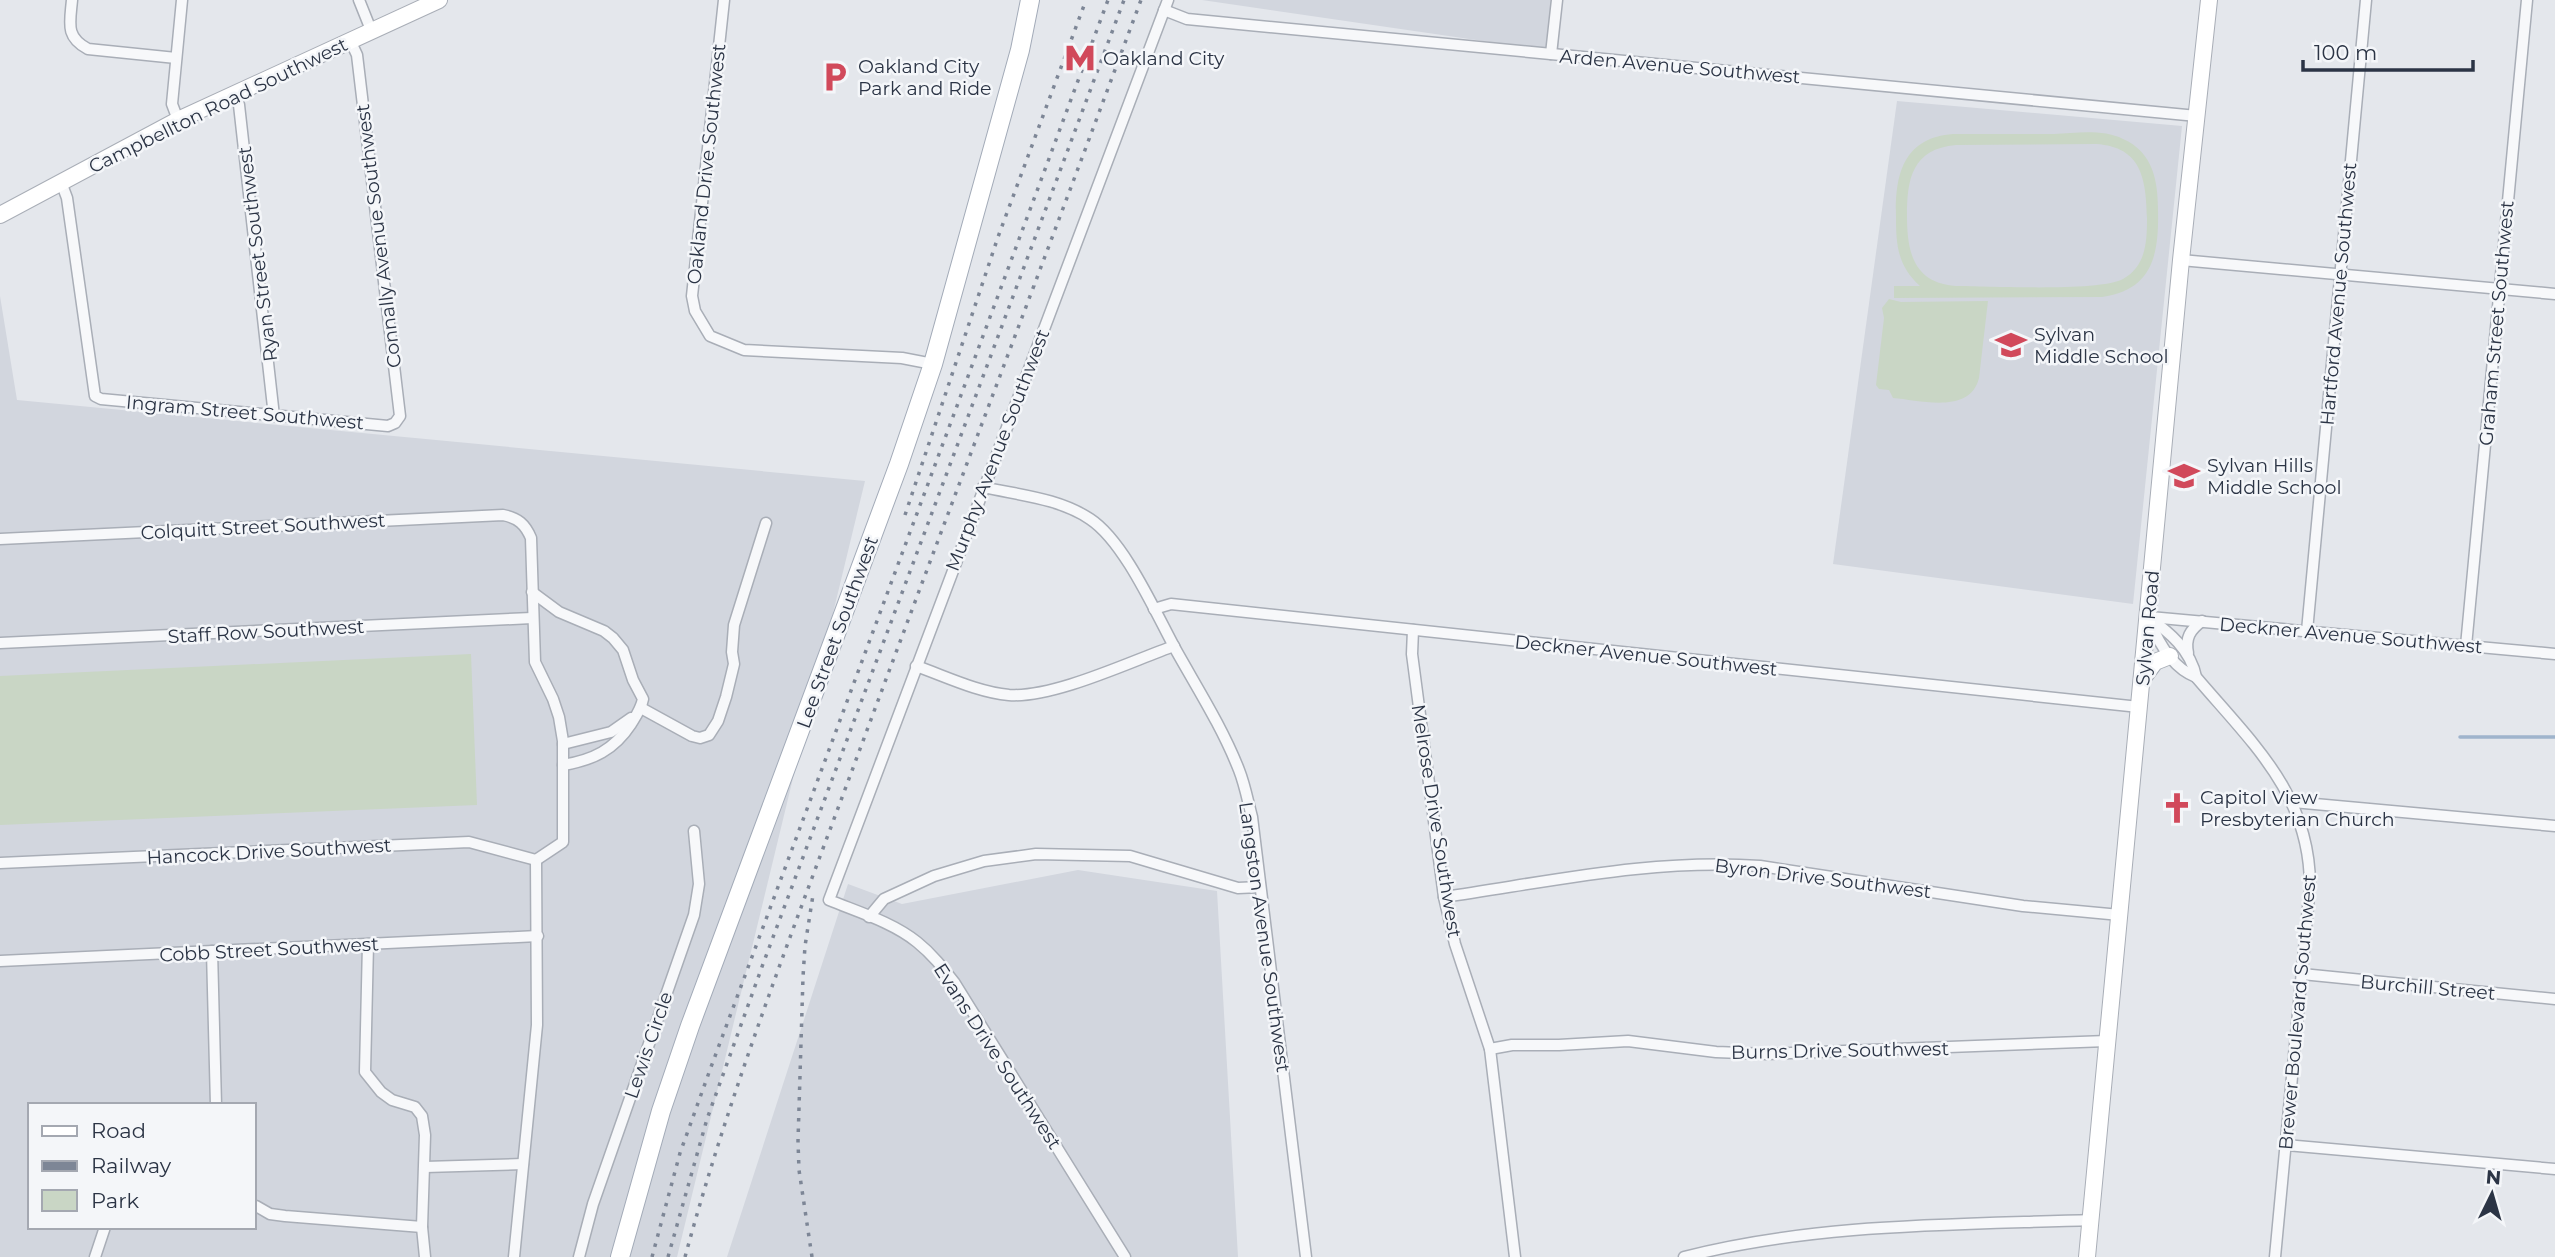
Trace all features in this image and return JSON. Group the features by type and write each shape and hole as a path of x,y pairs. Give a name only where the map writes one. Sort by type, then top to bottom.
{"main road":[{"name":"Campbellton Road Southwest","path":"0,215 235,92 439,0"},
{"name":"Lee Street Southwest","path":"620,1257 661,1111 690,1026 900,464 933,364 1020,50 1030,0"},
{"name":"Sylvan Road","path":"2087,1257 2181,260 2209,0"},
{"path":"2142,680 2155,662 2170,656"}],"street":[{"path":"72,0 71,32 77,43 88,49 177,58"},
{"path":"178,120 172,104 182,0"},
{"path":"359,0 371,30"},
{"name":"Oakland Drive Southwest","path":"724,0 692,296 703,327 717,340 744,350 902,358 933,364"},
{"path":"1551,54 1557,0"},
{"name":"Hartford Avenue Southwest","path":"2307,631 2365,0"},
{"name":"Graham Street Southwest","path":"2466,646 2527,0"},
{"name":"Arden Avenue Southwest","path":"1166,5 1187,19 2197,116"},
{"name":"Murphy Avenue Southwest","path":"829,900 1166,5"},
{"name":"Connally Avenue Southwest","path":"351,40 356,55 400,416 395,423 388,426"},
{"name":"Ryan Street Southwest","path":"235,92 239,105 274,416"},
{"name":"Ingram Street Southwest","path":"61,182 67,198 92,390 95,396 101,399 388,426"},
{"path":"2181,260 2555,295"},
{"name":"Langston Avenue Southwest","path":"983,487 1059,504 1091,520 1118,547 1225,739 1240,773 1252,817 1306,1257"},
{"name":"Colquitt Street Southwest","path":"0,539 503,515 514,517 523,524 531,538 532,592"},
{"path":"641,708 692,736 700,738 709,735 718,721 731,682 734,625 765,523"},
{"path":"532,592 559,612 604,631 613,638 623,650 643,699 641,708 621,738 607,751 584,762 563,765"},
{"path":"514,1257 537,1025 536,860 562,842 563,744 559,717 535,662 532,592"},
{"name":"Deckner Avenue Southwest","path":"1154,609 1171,604 2140,707"},
{"name":"Deckner Avenue Southwest","path":"2148,617 2555,654"},
{"name":"Brewer Boulevard Southwest","path":"2148,617 2169,632 2188,655 2193,662 2196,677"},
{"name":"Brewer Boulevard Southwest","path":"2148,617 2157,640 2170,656 2186,673 2196,677 2270,765 2293,802 2306,838 2310,870 2275,1257"},
{"name":"Staff Row Southwest","path":"0,643 532,618"},
{"path":"2188,655 2186,641 2202,621"},
{"name":"Melrose Drive Southwest","path":"1413,630 1412,654 1444,897 1454,944 1490,1049 1515,1257"},
{"path":"916,666 986,691 1027,695 1056,689 1174,646"},
{"path":"563,744 611,732 641,708"},
{"path":"2293,802 2555,826"},
{"name":"Lewis Circle","path":"579,1257 593,1204 694,915 699,884 694,831"},
{"name":"Hancock Drive Southwest","path":"0,863 469,842 536,860"},
{"path":"869,917 884,899 934,876 984,861 1036,854 1130,856 1238,888 1260,887"},
{"name":"Byron Drive Southwest","path":"1444,897 1663,866 1717,863 1760,866 2023,906 2120,915"},
{"name":"Evans Drive Southwest","path":"829,900 898,929 933,957 954,982 1125,1257"},
{"name":"Cobb Street Southwest","path":"0,961 538,936"},
{"path":"368,944 365,1072 381,1092 392,1100 415,1107 425,1125 422,1227 425,1257"},
{"path":"212,951 216,1103"},
{"name":"Burchill Street","path":"2302,974 2555,999"},
{"name":"Burns Drive Southwest","path":"1490,1049 1512,1045 1628,1041 1716,1052 1767,1054 2107,1041"},
{"path":"2286,1145 2555,1169"},
{"path":"425,1167 523,1164"},
{"path":"256,1206 270,1214 285,1216 422,1227"},
{"path":"1684,1257 1776,1237 1865,1228 2091,1220"},
{"path":"95,1257 104,1229"}],"shaded area":[{"path":"1202,0 1562,0 1558,52"},
{"name":"Sylvan Middle School","path":"1897,101 2182,126 2133,604 1833,564"},
{"path":"0,296 17,400 865,481 677,1257 0,1257"},
{"path":"1078,870 1217,891 1238,1257 727,1257 848,884 902,904"}],"green space":[{"path":"2089,132 2115,136 2133,145 2152,168 2157,188 2157,241 2150,267 2132,287 2102,297 1894,298 1894,286 1920,286 1907,271 1898,246 1896,202 1900,173 1913,151 1936,137 1953,134","holes":["2096,144 2123,151 2132,158 2143,178 2147,227 2144,253 2131,274 2110,283 2091,286 1956,286 1930,279 1915,263 1907,229 1908,190 1915,168 1921,159 1930,153 1956,145"]},
{"path":"1889,299 1901,302 1988,301 1979,378 1974,390 1965,397 1942,403 1893,398 1889,390 1879,389 1876,385 1884,318 1882,308"},
{"path":"471,654 477,805 0,825 0,676"}],"waterway":[{"path":"2460,737 2555,737"}],"railway":[{"path":"905,515 998,237 1086,0"},
{"path":"652,1257 680,1153 711,1067 1108,0"},
{"path":"668,1257 707,1119 763,964 1124,0"},
{"path":"685,1257 723,1128 790,938 1141,0"},
{"path":"812,1257 799,1170 798,1141 803,977 813,895"}],"place":[{"name":"Oakland City","path":"1080,58"},
{"name":"Oakland City Park and Ride","path":"835,77"},
{"name":"Sylvan Middle School","path":"2011,345"},
{"name":"Sylvan Hills Middle School","path":"2184,476"},
{"name":"Capitol View Presbyterian Church","path":"2177,808"}]}
